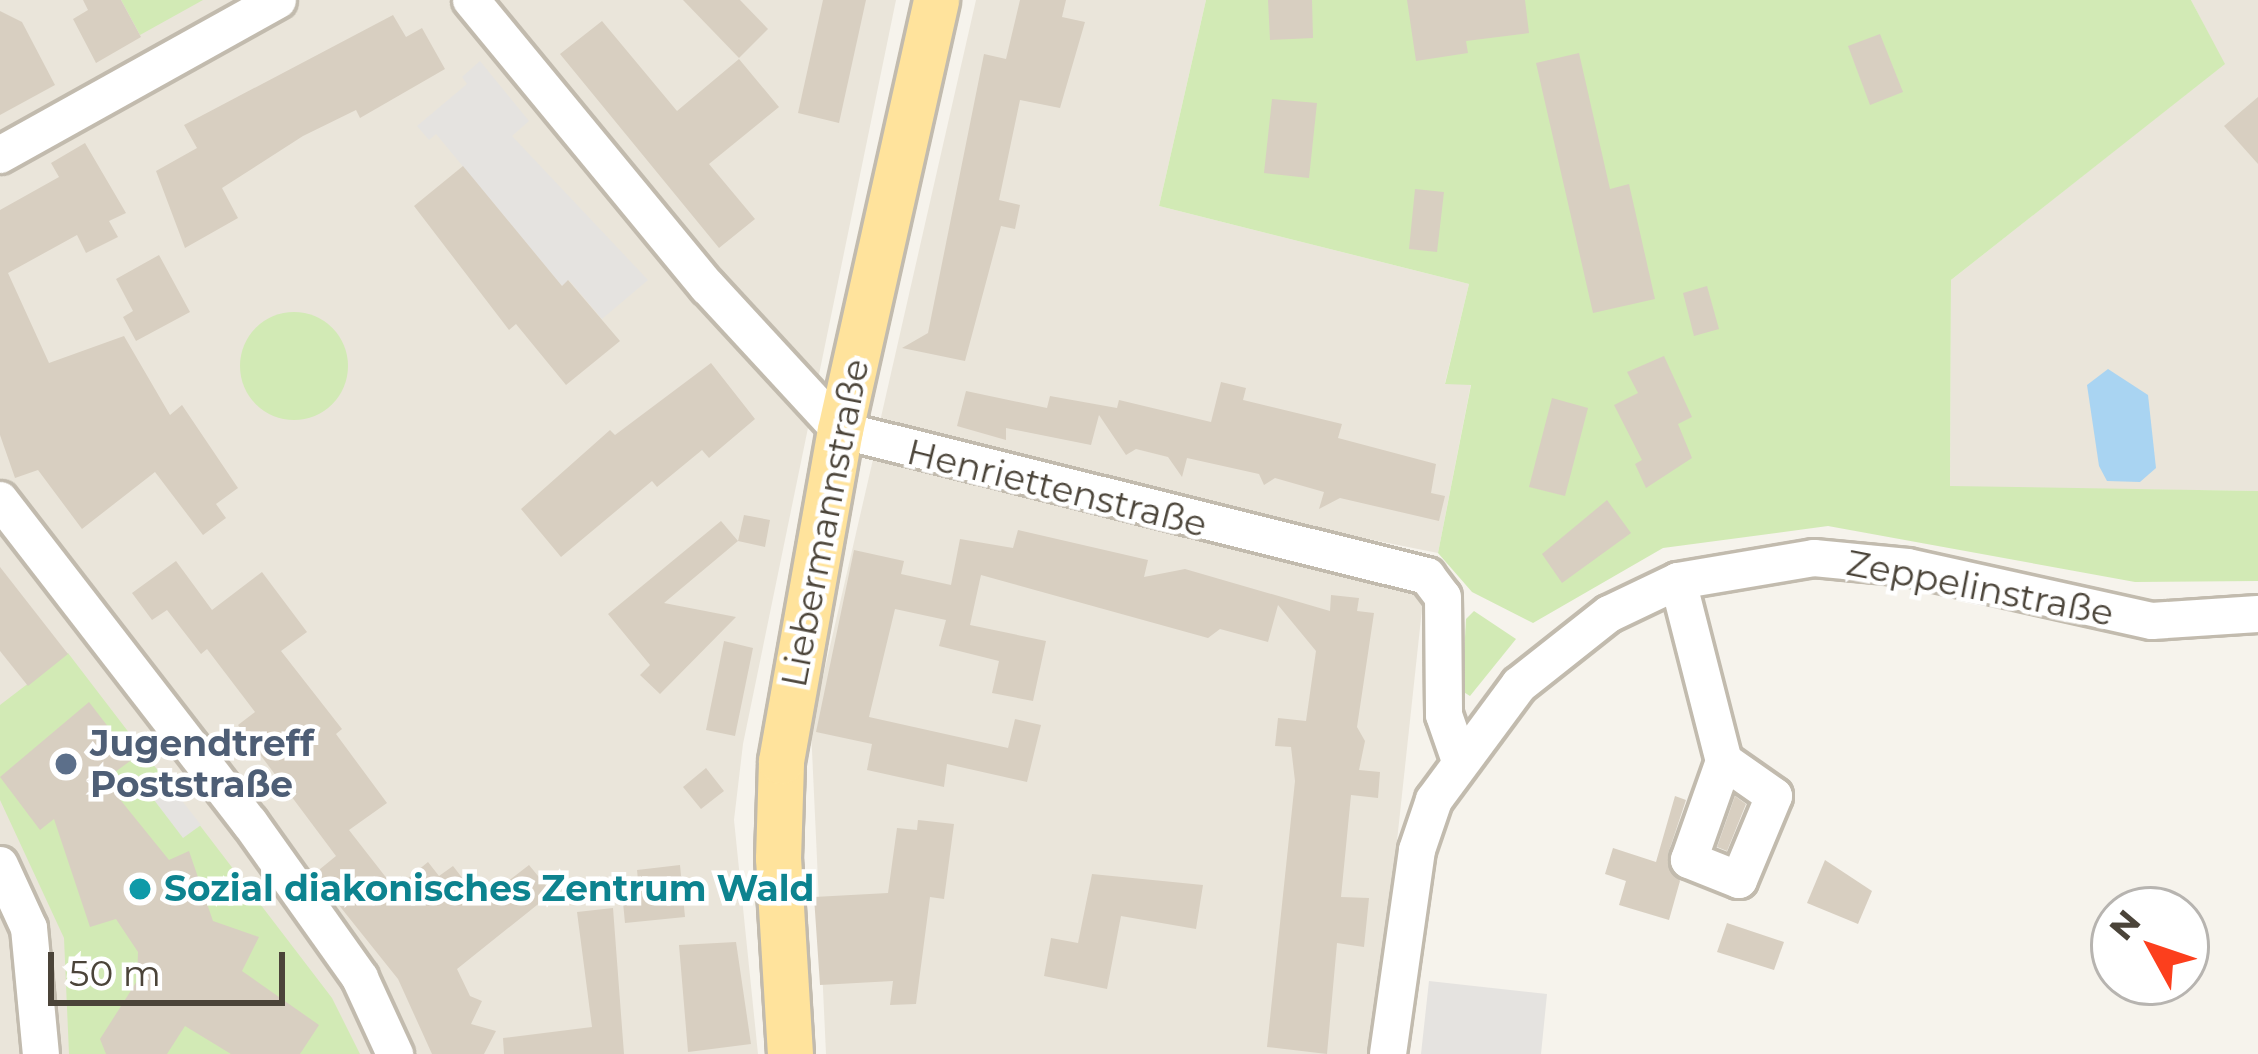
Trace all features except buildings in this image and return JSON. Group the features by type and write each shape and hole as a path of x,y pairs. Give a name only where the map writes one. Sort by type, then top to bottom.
{"main road":[{"name":"Liebermannstraße","path":"790,1054 778,858 781,761 840,430 936,0"}],"street":[{"path":"0,155 278,0"},
{"path":"471,0 708,287 840,430"},
{"name":"Henriettenstraße","path":"840,430 1232,532 1416,569 1443,597 1444,715 1460,761"},
{"path":"0,500 250,823 359,978 395,1054"},
{"name":"Zeppelinstraße","path":"1388,1054 1417,850 1460,761 1550,656 1609,614 1678,580 1814,558 1908,567 2152,621 2258,614"},
{"path":"1678,580 1724,761"},
{"path":"0,865 29,928 41,1054"}],"shaded area":[{"path":"0,0 896,0 743,744 734,820 758,1054 0,1054"},
{"path":"976,0 1206,0 1159,206 1469,284 1445,383 1471,384 1438,553 1096,485 879,426"},
{"path":"2191,0 2258,0 2258,491 1950,487 1951,280 2224,64"},
{"path":"480,61 529,121 512,136 648,280 602,319 569,280 562,286 436,134 429,140 417,126 467,84 462,77"},
{"path":"874,455 1412,581 1423,600 1374,1054 826,1054 811,729"},
{"path":"165,779 201,825 183,838 148,792"},
{"path":"1429,981 1547,994 1541,1054 1421,1054"}],"green space":[{"path":"121,0 203,0 140,35"},
{"path":"1206,0 2191,0 2225,64 1951,280 1950,486 2258,491 2258,581 2135,582 1828,526 1663,548 1533,623 1472,592 1438,553 1471,385 1445,384 1469,284 1159,206"},
{"path":"294,312 315,316 332,328 344,345 348,366 344,387 332,404 315,416 294,420 273,416 256,404 244,387 240,366 244,345 256,328 273,316"},
{"path":"1474,611 1516,639 1470,696 1462,691 1466,619"},
{"path":"68,653 332,998 360,1054 69,1054 64,938 0,800 0,705"}],"water":[{"path":"2108,369 2148,395 2156,468 2140,482 2107,481 2099,466 2087,385"}],"place":[{"name":"Jugendtreff Poststraße","path":"66,764"},
{"name":"Sozial diakonisches Zentrum Wald","path":"140,889"}]}
